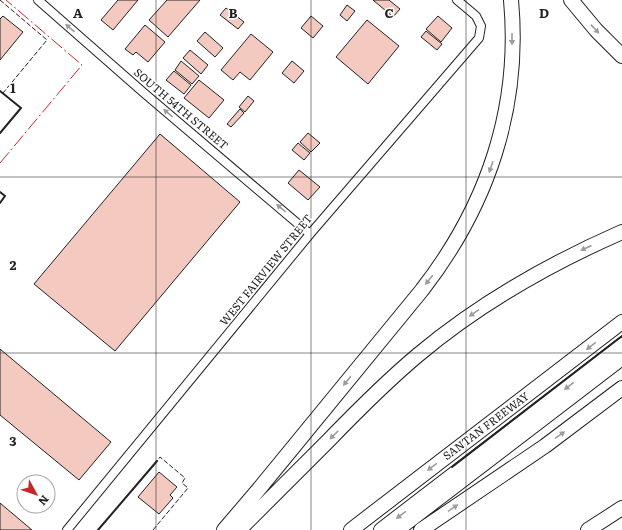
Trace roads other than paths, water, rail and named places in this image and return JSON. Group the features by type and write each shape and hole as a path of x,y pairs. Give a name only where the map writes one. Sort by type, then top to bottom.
{"highway":[{"path":"224,530 422,290 444,260 463,230 486,182 506,113 512,58 511,0"},
{"path":"571,0 596,30 622,56"},
{"path":"240,530 382,387 442,336 479,309 518,284 558,262 622,232"},
{"name":"SANTAN FREEWAY","path":"351,530 622,322"},
{"path":"381,530 622,345"},
{"path":"397,530 622,358"},
{"path":"421,530 538,450 622,388"},
{"path":"588,530 622,508"},
{"path":"597,530 622,517"}],"street":[{"name":"SOUTH 54TH STREET","path":"38,0 144,93 310,234"},
{"name":"WEST FAIRVIEW STREET","path":"67,530 310,234 479,38 481,26 476,16 457,0"}]}
